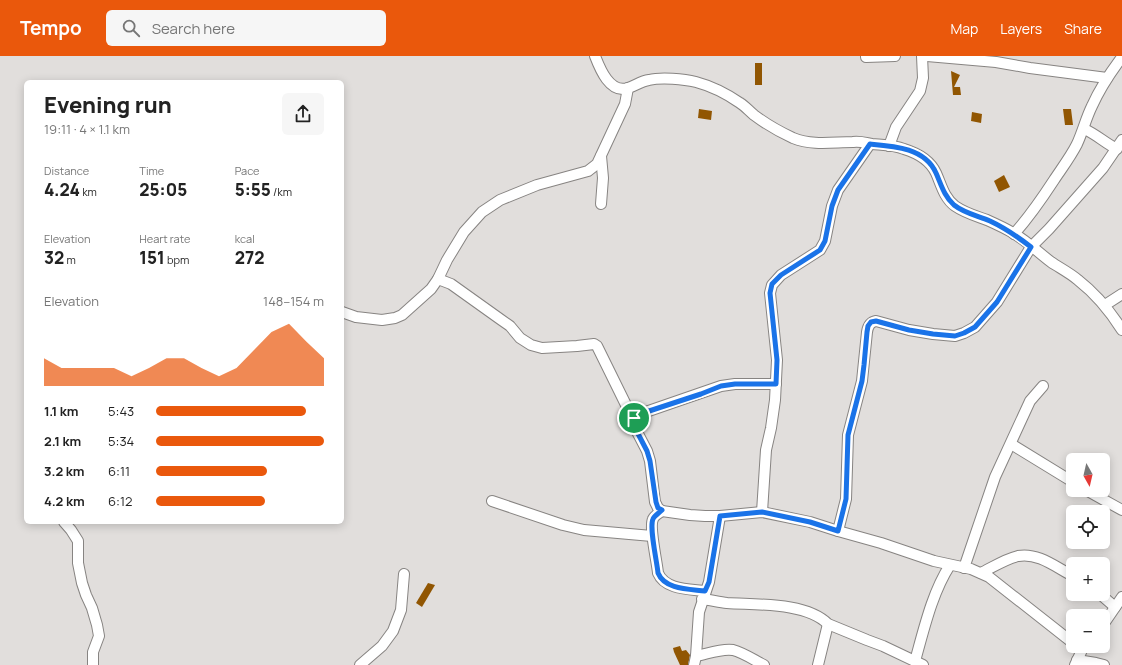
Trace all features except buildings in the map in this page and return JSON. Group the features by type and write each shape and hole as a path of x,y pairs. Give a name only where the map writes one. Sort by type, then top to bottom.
{"street":[{"path":"595,56 609,83 615,88 622,90 650,79 660,78 696,82 720,92 740,103 764,122 795,139 823,144 854,141 903,148 921,155 936,172 942,189 954,205 1014,234 1078,280 1105,305 1122,330"},
{"path":"866,57 895,56"},
{"path":"889,146 896,127 920,91 923,78 922,56"},
{"path":"927,56 996,62 1106,78"},
{"path":"1014,234 1042,200 1068,159 1077,144 1091,108 1106,78 1122,57"},
{"path":"344,313 356,317 382,320 395,318 402,315 431,289 464,232 482,212 500,200 537,185 580,174 588,171 597,164 625,104 628,88"},
{"path":"838,531 846,499 848,435 862,381 868,326 871,322 876,321 909,330 955,336 975,327 997,302 1031,247 1103,168 1119,145 1104,142 1095,134 1084,129"},
{"path":"762,512 766,450 773,416 776,384 777,360 770,293 772,284 781,275 811,257 823,246 832,206 838,190 870,144"},
{"path":"601,156 603,178 601,204"},
{"path":"438,279 451,284 510,326 520,338 531,345 542,348 594,344 597,346 634,418 634,426 647,451 658,508 690,515 720,516 762,512 810,522 881,543 918,556 971,569 989,577 1066,637"},
{"path":"1105,305 1122,294"},
{"path":"634,418 640,414 721,386 735,384 776,384"},
{"path":"964,568 995,477 1030,401 1043,386"},
{"path":"1011,444 1066,478"},
{"path":"1099,497 1122,510"},
{"path":"492,501 563,525 584,530 652,536"},
{"path":"662,510 653,518 652,536 658,573 660,578 667,583 726,602 781,606 808,612 824,619 828,624 884,646 919,663 934,598 950,565"},
{"path":"720,516 709,582 698,612 695,660 725,650 732,650 764,665"},
{"path":"66,524 78,542 78,563 82,583 97,625 99,636 93,652 93,665"},
{"path":"981,573 1016,556 1029,555 1066,572"},
{"path":"360,665 382,646 392,631 401,610 404,574"},
{"path":"1110,614 1122,597"},
{"path":"1108,601 1115,607"},
{"path":"818,665 828,624"},
{"path":"1080,653 1076,663 1096,663 1104,665"}],"route":[{"path":"870,144 903,148 921,155 936,172 942,189 954,205 1014,234 1031,247 997,302 975,327 964,333 955,336 933,334 909,330 876,321 871,322 868,326 867,332 862,381 848,435 846,499 838,531 810,522 762,512 720,516 709,582 705,591 678,587 667,583 660,578 652,536 652,524 653,518 662,510 658,508 656,502 650,461 643,442 636,432 633,422 634,418 640,414 721,386 735,384 776,384 776,344 770,293 772,284 781,275 806,260 823,246 832,206 838,190 870,144"}]}
